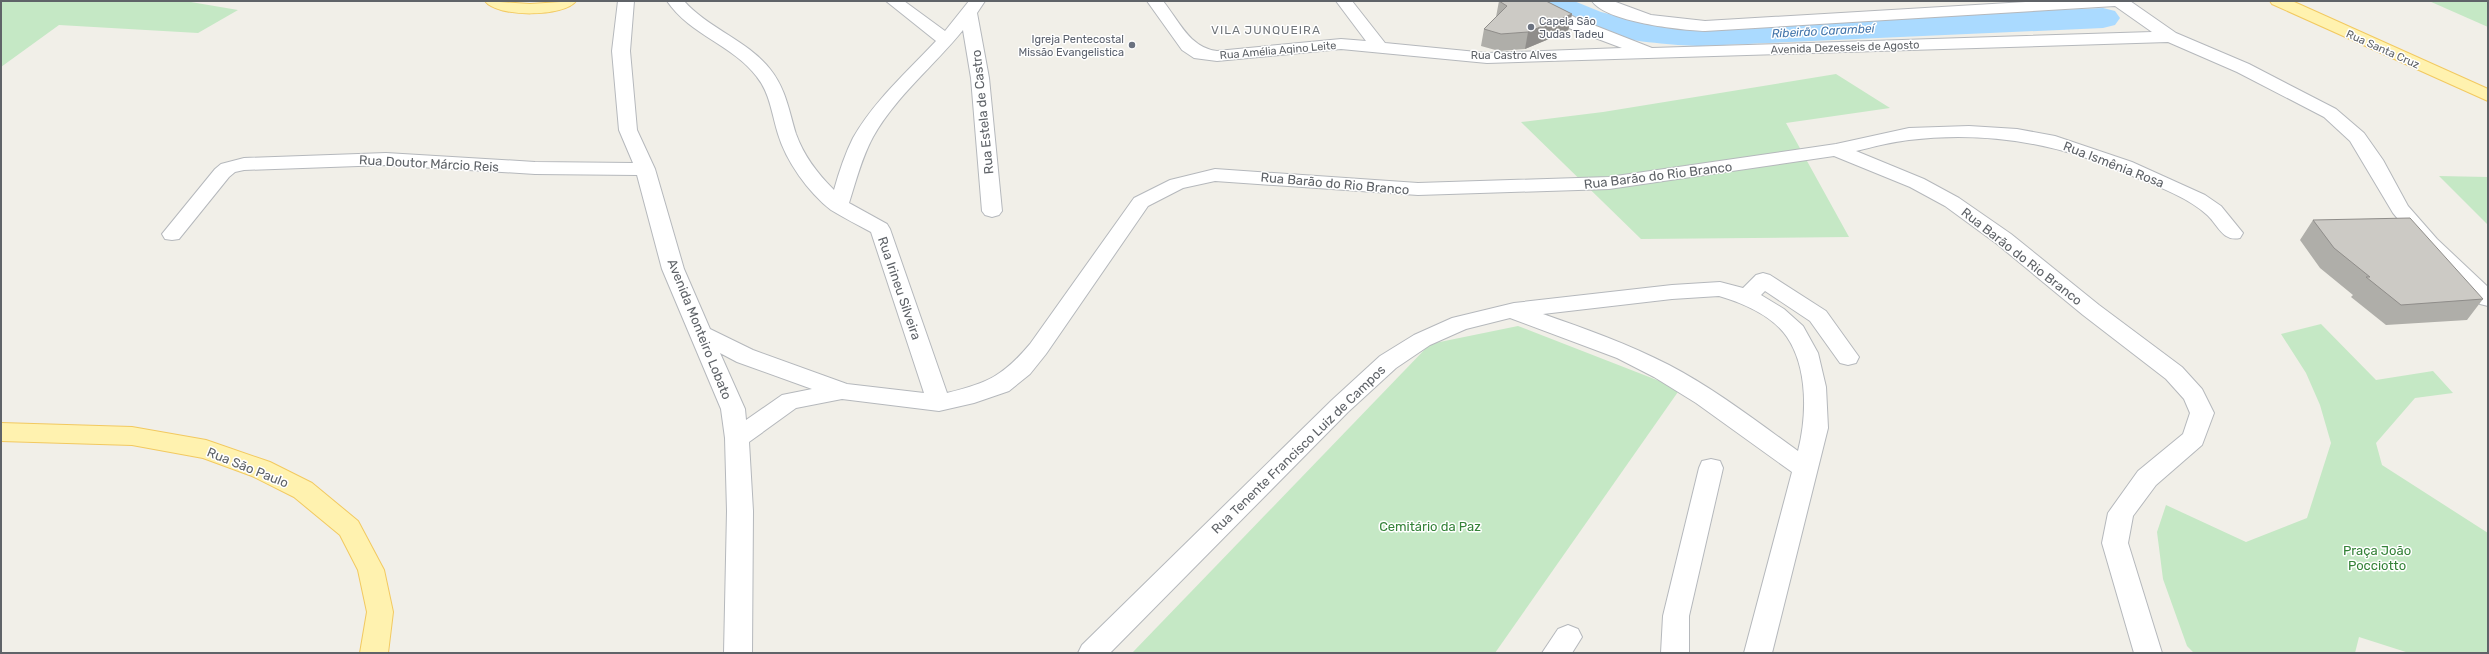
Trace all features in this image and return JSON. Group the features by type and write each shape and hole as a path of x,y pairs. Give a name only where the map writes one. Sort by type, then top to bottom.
{"main road":[{"path":"493,1 516,8 537,8 568,1"},
{"name":"Rua Santa Cruz","path":"2278,1 2488,96"},
{"name":"Rua São Paulo","path":"1,432 132,436 206,449 261,469 303,490 349,528 371,570 380,612 374,653"}],"street":[{"name":"Rua Irineu Silveira","path":"675,1 687,17 746,57 762,72 781,103 787,134 808,176 838,205 880,229 939,403"},
{"path":"894,1 947,41"},
{"name":"Rua Amélia Aqino Leite","path":"1155,1 1188,46 1200,54 1231,56 1341,44 1378,46"},
{"path":"1344,1 1378,46"},
{"name":"Avenida Dezesseis de Agosto","path":"1531,1 1572,23 1650,53 2170,37"},
{"path":"1600,1 1615,9 1640,18 1681,25 1877,17 2118,1 2170,37 2244,68 2330,113 2357,137 2373,160 2400,209 2430,244 2488,299"},
{"path":"1857,1 1877,17"},
{"name":"Avenida Monteiro Lobato","path":"621,4 621,51 628,130 645,169 673,269 732,409 737,438 740,511 738,653"},
{"path":"838,205 866,132 914,72 947,41 973,7"},
{"name":"Rua Estela de Castro","path":"973,7 992,211"},
{"name":"Rua Castro Alves","path":"1378,46 1487,58 1650,53"},
{"name":"Rua Ismênia Rosa","path":"1836,150 1909,134 1969,132 2016,135 2055,142 2125,166 2188,194 2214,210 2233,233"},
{"name":"Rua Barão do Rio Branco","path":"701,334 744,356 845,392 939,403 974,395 1001,385 1022,368 1038,349 1141,202 1153,194 1186,181 1222,175 1418,190 1609,183 1676,175 1836,150 1917,183 1952,202 2004,239 2091,310 2174,373 2194,395 2202,413 2194,439 2143,484 2121,513 2115,543 2148,653"},
{"name":"Rua Doutor Márcio Reis","path":"172,234 222,173 228,168 244,164 386,159 535,168 645,169"},
{"path":"1748,297 1763,280 1818,316 1848,357"},
{"name":"Rua Tenente Francisco Luiz de Campos","path":"1092,653 1340,406 1388,362 1422,340 1460,323 1510,311 1672,292 1720,289 1748,297 1776,314 1795,331 1807,353 1814,387 1816,428 1758,653"},
{"path":"1510,311 1576,334 1640,360 1711,400 1806,468"},
{"name":"Rua Barão do Rio Branco","path":"737,438 790,401 845,392"},
{"path":"1675,653 1676,616 1711,468"}],"green space":[{"path":"1,1 185,1 238,10 198,33 59,25 1,67"},
{"path":"2429,1 2488,1 2488,27"},
{"path":"1836,74 1890,108 1786,123 1849,237 1641,239 1521,122 1603,112"},
{"path":"2439,176 2488,177 2488,225"},
{"name":"Praça João Pocciotto","path":"2321,324 2376,380 2433,371 2453,393 2415,398 2376,443 2382,465 2488,533 2488,651 2485,653 2409,653 2359,637 2355,653 2194,653 2187,646 2163,579 2157,532 2166,505 2246,542 2307,518 2331,443 2320,405 2306,373 2281,334"},
{"name":"Cemitário da Paz","path":"1518,326 1680,389 1495,653 1132,653 1430,344"}],"building":[{"path":"1499,1 1546,1 1572,14 1528,32 1501,34 1484,29 1507,6"},
{"path":"2410,218 2483,299 2401,305 2366,277 2370,277 2334,248 2313,220"}],"waterway":[{"name":"Ribeirão Carambeí","path":"1548,1 1589,20 1611,26 1655,33 1701,36 2103,18"}],"place":[{"name":"Capela São Judas Tadeu","path":"1531,27"},
{"name":"Igreja Pentecostal Missão Evangelistica","path":"1132,45"}],"district":[{"name":"VILA JUNQUEIRA","path":"1266,30"}]}
